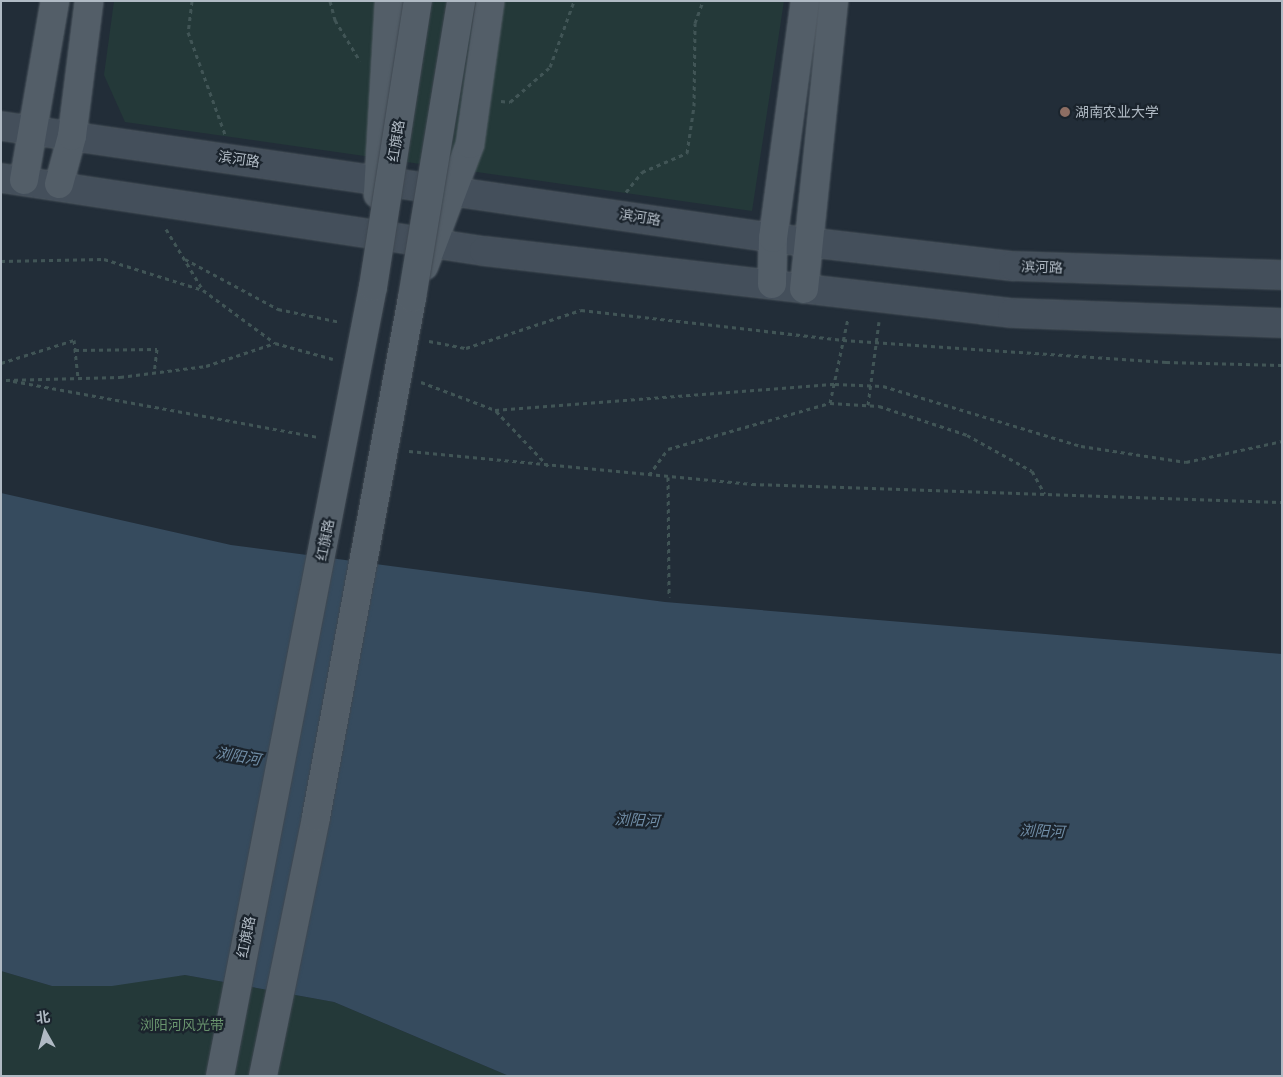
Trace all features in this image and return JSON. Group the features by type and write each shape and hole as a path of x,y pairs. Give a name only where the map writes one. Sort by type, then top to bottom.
{"main road":[{"path":"55,1 34,130 12,179 59,184 148,201 484,251 1012,313 1282,323"},
{"path":"59,184 72,136 90,1"},
{"path":"373,287 389,1"},
{"name":"红旗路","path":"220,1076 373,287 418,1"},
{"path":"263,1076 318,808 412,298 461,1"},
{"path":"412,298 470,144 490,1"},
{"path":"772,284 773,238 805,1"},
{"path":"804,288 807,242 834,1"},
{"name":"滨河路","path":"1,126 610,212 807,242 1013,266 1282,276"}],"path":[{"path":"192,1 188,32 233,158"},
{"path":"610,212 642,172 688,153 694,106 695,23 703,1"},
{"path":"148,201 185,258 203,290"},
{"path":"185,258 278,309 344,323"},
{"path":"1,260 104,260 203,290 275,343 341,361"},
{"path":"830,403 852,294"},
{"path":"868,405 872,385 881,298"},
{"path":"419,338 466,348 581,310 843,340 1166,362 1282,365"},
{"path":"1,363 74,340 78,378"},
{"path":"3,379 78,378 154,373 206,366 275,343"},
{"path":"75,350 157,349 154,373"},
{"path":"3,379 323,438"},
{"path":"417,381 495,410 835,384 872,385 1081,446 1186,462 1282,441"},
{"path":"648,475 668,449 830,403 868,405 967,436 1032,471 1046,494"},
{"path":"495,410 548,467"},
{"path":"399,450 548,467 668,477 1046,494 1282,502"},
{"path":"668,477 669,597"}],"green space":[{"path":"114,1 784,1 752,211 125,122 104,75"},
{"name":"浏阳河风光带","path":"1,971 52,986 185,975 334,1002 509,1076 1,1076"}],"water":[{"name":"浏阳河","path":"1,493 231,545 665,602 1282,654 1282,1076 509,1076 334,1002 185,975 112,986 52,986 1,971"}],"place":[{"name":"湖南农业大学","path":"1065,112"}]}
